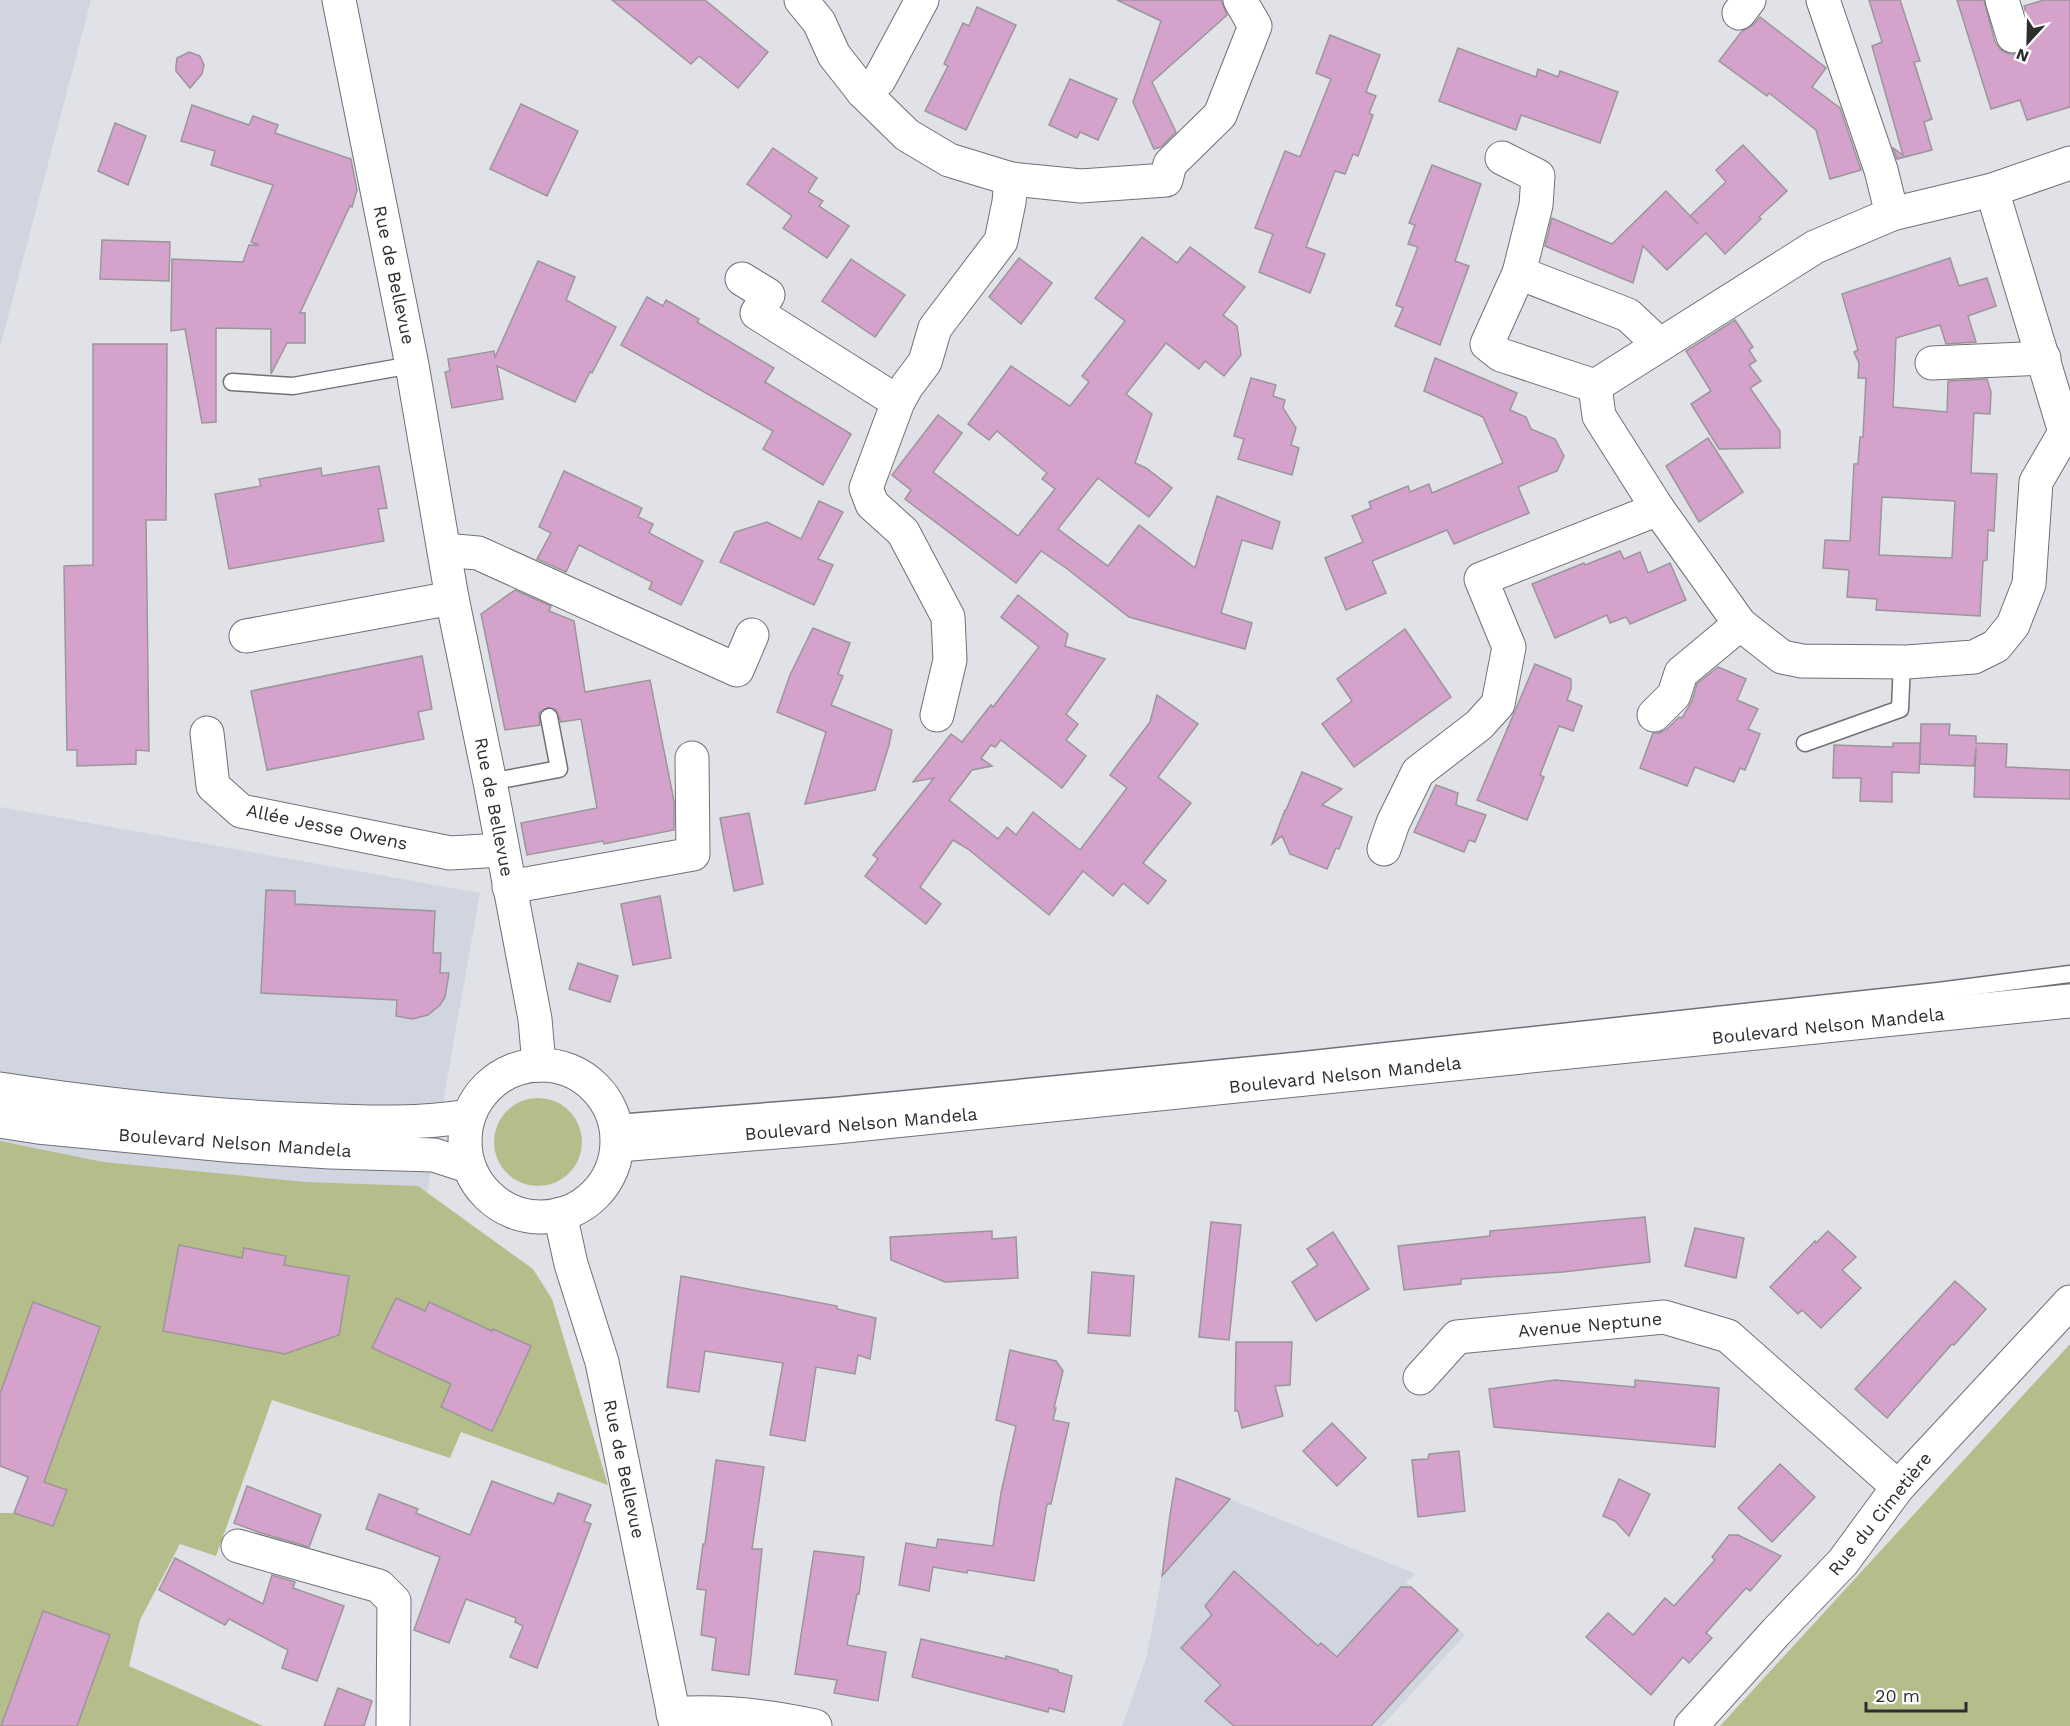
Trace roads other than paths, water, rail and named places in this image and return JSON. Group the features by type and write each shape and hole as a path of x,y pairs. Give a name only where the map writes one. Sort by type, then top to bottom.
{"street":[{"name":"Rue de Bellevue","path":"339,0 412,365 453,598 535,1019 539,1065"},
{"path":"801,0 819,22 834,55 863,92 907,135 949,160 1011,179 1081,186 1166,180 1170,164 1220,115 1255,26 1240,0"},
{"path":"863,92 879,80 922,0"},
{"path":"1823,0 1881,170 1893,214"},
{"path":"2002,0 2013,36"},
{"path":"1502,158 1538,176 1536,205 1519,273 1487,344 1501,355 1595,386"},
{"path":"1595,386 1815,247 1893,214 1992,190 2070,163"},
{"path":"937,715 950,660 948,617 903,532 872,504 866,488 898,402 925,362 935,328 1001,241 1011,179"},
{"path":"1595,386 1599,416 1658,509 1740,624 1782,657 1802,661 1902,662 1974,657 1996,646 2013,625 2029,584 2036,482 2065,432 1992,190"},
{"path":"1519,273 1628,315 1659,344"},
{"path":"742,279 768,295 757,313 898,402"},
{"path":"1932,363 2044,358"},
{"path":"1388,836 1418,772 1479,725 1498,704 1509,647 1481,579 1658,509"},
{"path":"444,550 478,553 737,670 752,635"},
{"path":"246,636 453,598"},
{"path":"1654,715 1674,695 1682,673 1740,624"},
{"name":"Allée Jesse Owens","path":"207,733 213,786 241,811 450,853 502,850"},
{"path":"509,887 693,854 692,758"},
{"name":"Boulevard Nelson Mandela","path":"617,1134 836,1127 2070,1001"},
{"path":"539,1065 564,1069 587,1080 602,1095 617,1134 612,1168 597,1193 574,1209 560,1214 538,1217 515,1213 495,1202 479,1186 468,1166 464,1141 468,1116 480,1093 501,1075 526,1066 539,1065"},
{"name":"Boulevard Nelson Mandela","path":"0,1089 245,1118 404,1123 433,1122 468,1116"},
{"name":"Boulevard Nelson Mandela","path":"0,1121 38,1127 236,1146 434,1155 468,1166"},
{"name":"Rue de Bellevue","path":"560,1214 571,1264 602,1362 674,1720"},
{"name":"Rue du Cimetière","path":"1691,1726 1843,1562 1898,1487 2070,1302"},
{"name":"Avenue Neptune","path":"1420,1378 1457,1337 1664,1317 1728,1336 1898,1487"},
{"path":"238,1546 379,1586 394,1601 393,1726"},
{"path":"674,1720 699,1712 748,1715 815,1726"}],"lane":[{"path":"232,382 293,386 412,365"},
{"path":"1805,743 1900,709 1902,662"},
{"path":"490,782 559,769 549,717"},
{"path":"617,1134 834,1106 1303,1060 1938,991 2070,974"}]}
